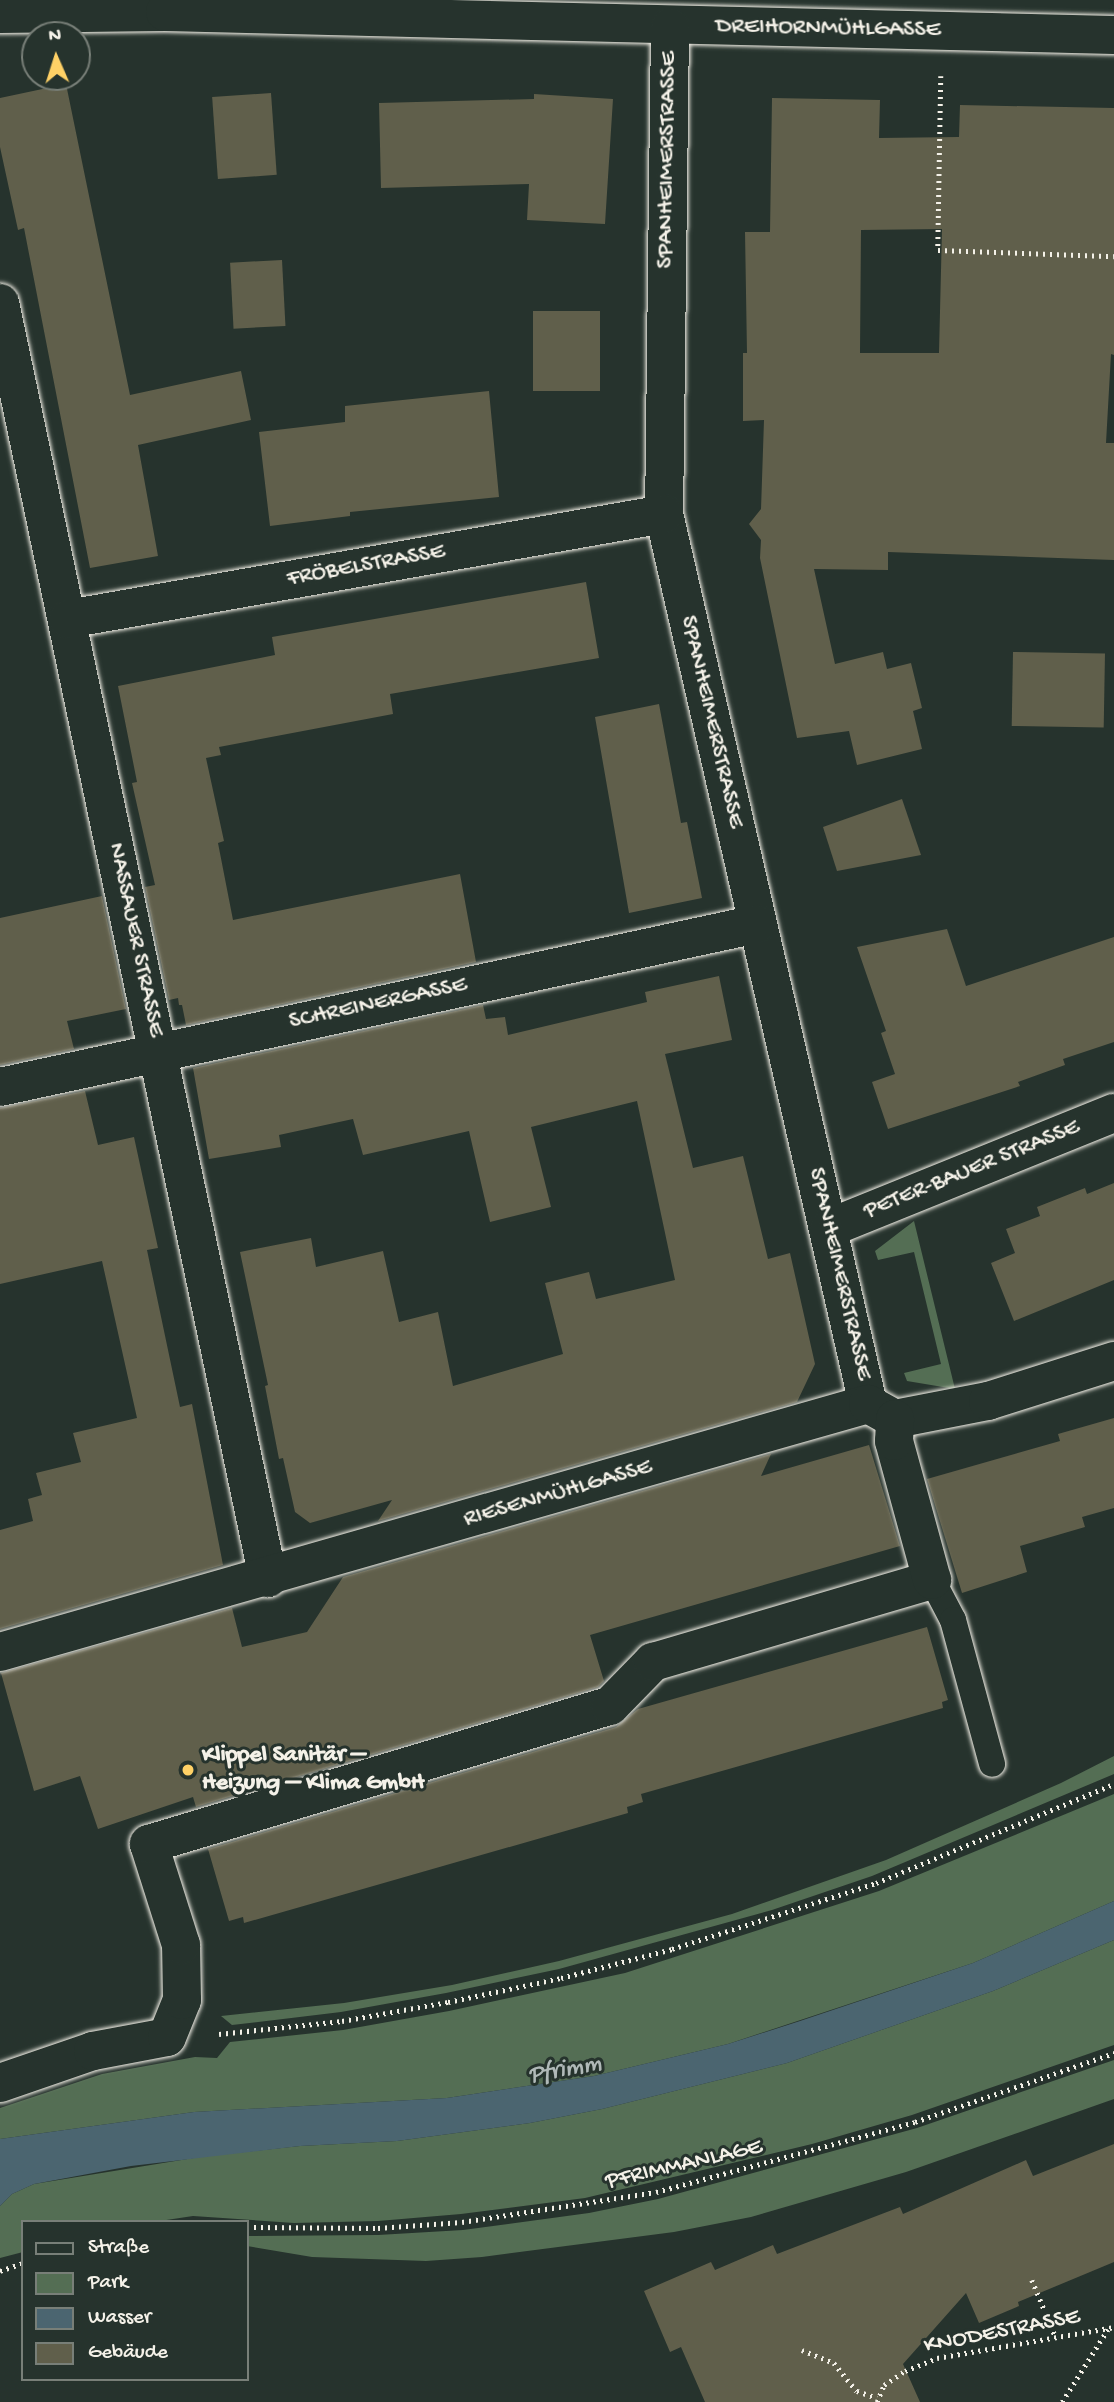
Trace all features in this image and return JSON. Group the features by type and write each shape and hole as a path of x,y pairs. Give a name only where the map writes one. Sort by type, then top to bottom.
{"street":[{"name":"DREIHORNMÜHLGASSE","path":"0,15 164,6 333,9 670,27 942,30 1114,36"},
{"name":"SPANHEIMERSTRASSE","path":"670,27 664,514 829,1228 882,1411 894,1441 932,1580"},
{"name":"NASSAUER STRASSE","path":"0,303 268,1578"},
{"name":"FRÖBELSTRASSE","path":"68,619 664,514"},
{"name":"SCHREINERGASSE","path":"0,1087 757,924"},
{"name":"PETER-BAUER STRASSE","path":"829,1228 1114,1113"},
{"name":"RIESENMÜHLGASSE","path":"0,1652 882,1411 988,1401 1114,1361"},
{"path":"0,2083 93,2051 167,2037 182,2000 181,1945 149,1844 610,1706 653,1662 932,1580"}],"lane":[{"path":"932,1580 953,1620 992,1764"}],"path":[{"path":"942,30 938,250 1114,256"},
{"path":"167,2037 231,2034 355,2018 561,1978 672,1949 876,1883 1114,1784"},
{"name":"PFRIMMANLAGE","path":"248,2227 377,2228 462,2222 586,2205 656,2192 915,2122 1114,2053"},
{"path":"0,2271 21,2264"},
{"path":"1032,2280 1056,2338"},
{"name":"KNODESTRASSE","path":"877,2400 884,2385 905,2371 937,2358 1111,2328"},
{"name":"KNODESTRASSE","path":"1062,2402 1111,2328"},
{"path":"803,2350 834,2363 857,2390 877,2400"}],"green space":[{"path":"914,1221 955,1389 907,1381 904,1373 941,1364 914,1252 878,1260 875,1251"},
{"path":"1114,1756 1114,1774 872,1876 772,1910 559,1969 446,1993 341,2012 232,2025 221,2016 344,2003 452,1985 559,1961 732,1914 886,1860 1061,1783"},
{"path":"1114,1794 1114,1901 973,1963 728,2044 594,2076 447,2098 194,2112 0,2139 0,2108 102,2074 195,2057 217,2058 230,2042 343,2030 449,2011 625,1973 879,1891"},
{"path":"1114,1940 1114,2045 912,2115 812,2144 585,2198 461,2214 378,2221 294,2223 193,2216 166,2220 21,2220 21,2253 0,2258 0,2206 12,2194 34,2184 206,2156 300,2146 397,2141 530,2123 602,2109 787,2063 993,1991"},
{"path":"1114,2060 1114,2099 906,2172 751,2217 674,2232 482,2257 426,2261 312,2257 248,2246 248,2236 378,2235 463,2230 589,2213 658,2199 917,2128"}],"water":[{"path":"1114,1901 1114,1940 993,1991 787,2063 602,2109 530,2123 397,2141 300,2146 131,2166 34,2184 12,2194 0,2206 0,2139 194,2112 447,2098 594,2076 728,2044 973,1963"}],"building":[{"path":"33,91 67,91 130,395 241,371 251,420 138,445 158,556 90,568 24,228 18,230 0,147 0,98"},
{"path":"271,93 277,175 218,179 212,97"},
{"path":"534,94 613,99 605,224 527,220 529,184 381,188 379,103 534,99"},
{"path":"772,98 880,100 879,138 959,137 960,105 1114,108 1114,355 1111,354 1106,443 1114,443 1114,560 888,552 888,570 814,569 835,664 883,652 887,669 911,663 922,708 913,711 922,749 857,765 849,731 797,738 760,558 761,540 749,524 761,509 764,420 743,421 743,353 747,353 745,232 770,232","holes":["942,229 939,353 860,353 861,230"]},
{"path":"282,260 285,326 234,329 230,263"},
{"path":"533,311 600,311 600,391 533,391"},
{"path":"489,391 499,497 350,512 350,516 270,526 259,432 345,422 345,406"},
{"path":"586,582 599,658 390,694 393,714 219,747 221,755 206,758 224,841 218,843 233,920 460,874 476,962 186,1025 178,998 169,1000 145,887 155,885 132,783 137,782 118,686 275,655 272,637"},
{"path":"1013,652 1105,654 1104,728 1012,726"},
{"path":"659,704 681,823 687,822 702,898 629,913 595,717"},
{"path":"902,799 921,855 837,871 823,827"},
{"path":"102,896 126,1009 67,1021 74,1049 0,1065 0,918"},
{"path":"947,929 966,986 1114,937 1114,1042 1063,1059 1065,1065 1018,1082 1020,1086 888,1129 872,1082 895,1074 881,1033 886,1031 857,947"},
{"path":"719,976 732,1040 665,1054 693,1168 743,1156 768,1259 790,1253 815,1364 797,1402 378,1521 392,1500 310,1523 295,1512 283,1458 279,1459 265,1386 268,1385 240,1252 311,1238 316,1267 383,1251 399,1322 438,1312 453,1386 563,1354 545,1283 589,1272 596,1299 675,1280 637,1101 531,1127 551,1207 490,1222 469,1131 363,1155 353,1119 279,1135 281,1147 209,1159 193,1068 483,1005 486,1019 505,1017 508,1035 647,1002 645,992"},
{"path":"85,1091 98,1145 134,1137 158,1248 147,1250 180,1407 192,1404 223,1565 0,1629 0,1530 33,1521 28,1499 42,1495 36,1473 81,1462 73,1433 137,1418 102,1261 0,1284 0,1108"},
{"path":"1114,1183 1114,1280 1014,1321 991,1263 1015,1253 1006,1229 1040,1216 1037,1207 1085,1188 1087,1194"},
{"path":"1114,1418 1114,1508 1082,1517 1085,1527 1020,1546 1027,1572 962,1593 927,1479 1060,1441 1058,1434"},
{"path":"869,1445 900,1546 590,1635 604,1681 598,1687 196,1807 193,1797 98,1829 80,1776 34,1791 1,1673 232,1608 242,1647 307,1632 343,1577 771,1454 761,1476"},
{"path":"927,1627 948,1700 942,1702 943,1708 641,1794 643,1802 627,1807 628,1813 244,1923 243,1917 229,1921 208,1849 616,1727 638,1709"},
{"path":"1114,2144 1114,2262 1018,2302 1019,2306 979,2323 966,2293 903,2364 920,2402 705,2402 681,2347 670,2352 644,2291 711,2262 715,2270 773,2245 777,2254 900,2207 903,2214 1026,2160 1033,2176"}],"place":[{"name":"Klippel Sanitär – Heizung – Klima GmbH","path":"188,1770"}],"water label":[{"name":"Pfrimm","path":"565,2071"}]}
